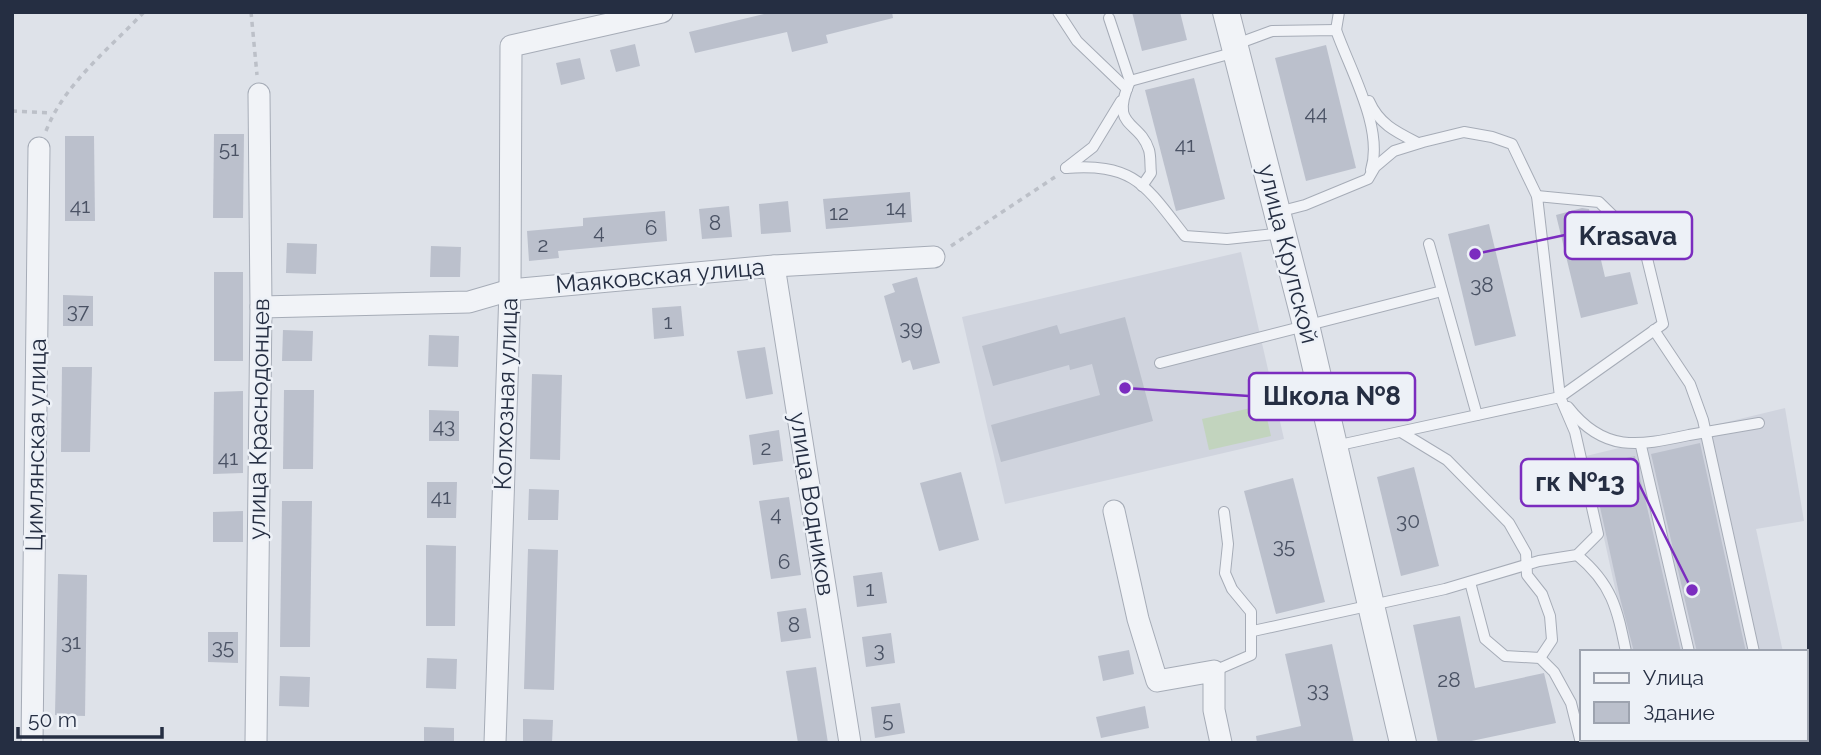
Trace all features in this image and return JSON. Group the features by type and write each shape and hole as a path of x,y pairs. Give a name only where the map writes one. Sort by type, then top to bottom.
{"street":[{"name":"Колхозная улица","path":"495,743 510,290 511,46 662,12"},
{"name":"улица Крупской","path":"1226,12 1306,325 1403,743"},
{"name":"улица Краснодонцев","path":"256,743 261,307 259,94"},
{"name":"Цимлянская улица","path":"32,743 39,148"},
{"name":"Маяковская улица","path":"261,307 468,302 510,290 774,266 934,257"},
{"name":"улица Водников","path":"774,266 850,743"},
{"path":"1114,511 1138,619 1157,681 1214,671 1214,710 1221,743"}],"lane":[{"path":"1058,12 1077,41 1129,85"},
{"path":"1339,12 1336,30 1364,104 1376,155 1368,179"},
{"path":"1066,168 1093,147 1129,85 1109,18"},
{"path":"1129,85 1235,48 1272,31 1336,30"},
{"path":"1352,71 1375,115 1391,130 1418,143"},
{"path":"1121,101 1126,121 1149,148 1151,173 1142,186"},
{"path":"1066,168 1099,166 1133,176 1185,236 1227,239 1281,222 1305,205 1368,179 1375,167 1394,151 1464,132 1512,144 1537,196 1560,397 1575,432 1598,534 1577,555 1253,631"},
{"path":"1335,446 1560,397 1663,324 1644,246 1599,202 1537,196"},
{"path":"1429,244 1477,415"},
{"path":"1160,363 1442,291"},
{"path":"1654,330 1690,384 1706,432 1754,650"},
{"path":"1560,397 1584,427 1618,444 1641,446 1759,423"},
{"path":"1402,432 1447,460 1509,523 1526,553 1527,575 1542,594 1550,616 1552,640 1540,658"},
{"path":"1641,446 1689,650"},
{"path":"1214,671 1251,655 1253,631 1251,612 1232,589 1225,573 1228,544 1224,512"},
{"path":"1577,555 1595,569 1612,593 1626,650"},
{"path":"1470,582 1485,639 1505,656 1540,658 1554,672 1572,703 1579,740"}],"path":[{"path":"39,148 53,113 67,93 144,12"},
{"path":"251,12 259,94"},
{"path":"12,111 53,113"},
{"path":"934,257 1066,168"}],"shaded area":[{"path":"1241,252 1284,439 1005,504 962,317"},
{"path":"1785,408 1804,521 1756,529 1783,650 1629,650 1586,456"}],"green space":[{"path":"1264,405 1271,436 1209,450 1202,419"}],"building":[{"path":"772,12 892,12 893,18 826,35 828,43 792,52 787,32 695,53 689,32"},
{"path":"1132,12 1180,12 1187,40 1142,51"},
{"path":"635,44 640,66 616,72 610,50"},
{"path":"1326,45 1356,168 1306,181 1275,58"},
{"path":"580,58 585,79 561,85 556,63"},
{"path":"1194,78 1225,199 1176,211 1145,90"},
{"path":"214,134 244,134 243,218 213,218"},
{"path":"65,136 94,136 95,221 65,221"},
{"path":"910,192 912,222 826,229 823,199"},
{"path":"788,201 791,232 761,234 759,204"},
{"path":"729,206 732,237 702,239 699,209"},
{"path":"1582,208 1589,209 1605,277 1630,272 1638,304 1581,318 1556,215"},
{"path":"665,211 667,241 558,251 559,258 529,261 527,231 583,226 583,218"},
{"path":"1489,224 1516,336 1475,346 1448,234"},
{"path":"287,243 317,244 316,274 286,273"},
{"path":"431,246 461,247 460,277 430,277"},
{"path":"214,272 243,272 243,361 214,361"},
{"path":"917,277 940,363 913,370 910,360 902,363 884,296 895,292 892,284"},
{"path":"63,295 93,296 93,326 63,326"},
{"path":"681,306 684,336 654,339 652,308"},
{"path":"1125,317 1153,421 1001,462 991,425 1100,395 1092,364 1070,370 1069,365 993,386 982,346 1057,325 1060,334"},
{"path":"283,330 313,331 312,361 282,361"},
{"path":"429,335 459,336 458,367 428,366"},
{"path":"765,347 773,394 746,399 737,351"},
{"path":"62,367 92,367 90,452 61,452"},
{"path":"532,374 562,375 560,460 530,459"},
{"path":"284,390 314,390 313,469 283,469"},
{"path":"243,391 243,473 213,474 214,392"},
{"path":"429,410 459,411 459,441 429,441"},
{"path":"779,430 783,461 753,465 749,435"},
{"path":"1700,443 1746,650 1697,650 1651,454"},
{"path":"1635,456 1681,650 1633,650 1591,466"},
{"path":"1414,467 1439,566 1401,576 1377,477"},
{"path":"961,472 979,540 939,551 920,483"},
{"path":"1293,478 1325,602 1276,614 1244,491"},
{"path":"427,482 457,482 456,518 427,518"},
{"path":"529,489 559,490 558,520 528,520"},
{"path":"789,497 801,575 771,579 759,501"},
{"path":"282,501 312,501 310,647 280,647"},
{"path":"243,511 243,542 213,542 213,512"},
{"path":"426,545 456,546 455,626 426,626"},
{"path":"528,549 558,550 554,690 524,689"},
{"path":"882,572 887,603 857,607 853,576"},
{"path":"58,574 87,575 85,716 55,715"},
{"path":"806,608 811,638 781,642 777,612"},
{"path":"1460,616 1475,688 1544,673 1556,723 1462,743 1438,743 1413,625"},
{"path":"208,632 238,632 238,663 208,662"},
{"path":"891,633 895,663 866,667 862,637"},
{"path":"1332,644 1354,743 1257,743 1256,736 1301,726 1285,654"},
{"path":"1129,650 1134,674 1103,681 1098,656"},
{"path":"427,658 457,659 456,689 426,688"},
{"path":"816,667 828,743 798,743 786,671"},
{"path":"280,676 310,677 309,707 279,706"},
{"path":"900,703 905,733 875,738 871,707"},
{"path":"1145,706 1149,728 1101,738 1096,717"},
{"path":"523,719 553,720 552,743 523,743"},
{"path":"424,727 454,728 454,743 424,743"}],"place":[{"name":"Krasava","path":"1475,254"},
{"name":"Школа №8","path":"1125,388"},
{"name":"гк №13","path":"1692,590"}]}
